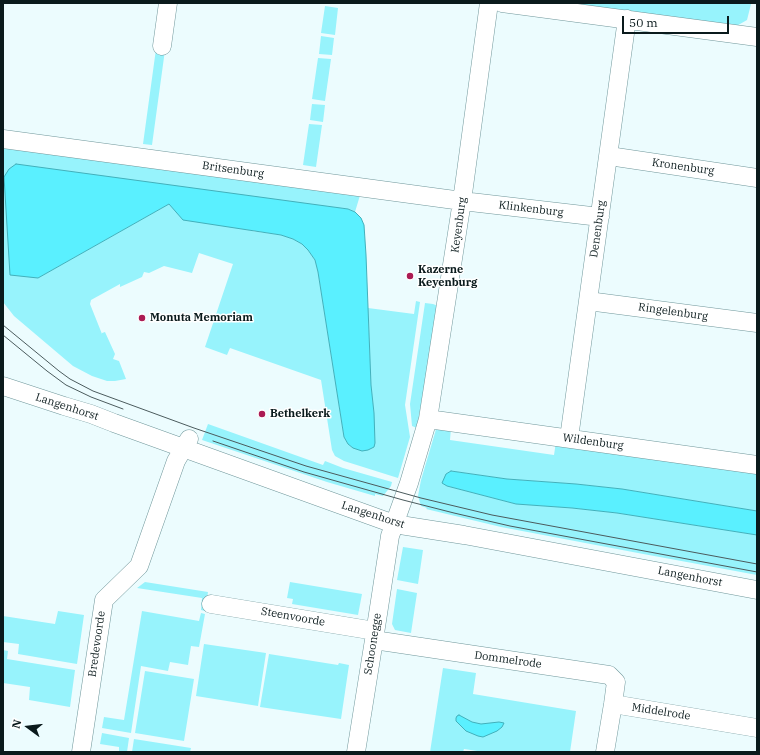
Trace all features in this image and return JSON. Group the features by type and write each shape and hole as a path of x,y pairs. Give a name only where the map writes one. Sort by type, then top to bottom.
{"street":[{"path":"162,46 168,3"},
{"name":"Keyenburg","path":"392,530 409,483 428,418 462,201 489,3"},
{"path":"502,3 757,35"},
{"name":"Denenburg","path":"569,438 627,19"},
{"name":"Britsenburg","path":"3,139 462,201"},
{"name":"Kronenburg","path":"609,156 757,178"},
{"name":"Klinkenburg","path":"462,201 600,217"},
{"name":"Ringelenburg","path":"588,301 757,323"},
{"name":"Langenhorst","path":"3,386 91,414 114,423 186,444 392,530 464,535 757,590"},
{"name":"Wildenburg","path":"428,418 757,465"},
{"name":"Bredevoorde","path":"81,752 104,600 138,566 176,461 186,444"},
{"name":"Schoonegge","path":"356,752 392,530"},
{"name":"Steenvoorde","path":"211,604 375,636"},
{"name":"Dommelrode","path":"375,636 609,675 616,682 613,704"},
{"path":"605,752 613,704"},
{"name":"Middelrode","path":"613,704 757,728"}],"shaded area":[{"path":"551,3 751,4 747,20 733,28"},
{"path":"325,6 338,8 335,35 321,33"},
{"path":"321,36 334,38 332,55 319,54"},
{"path":"156,49 165,50 152,145 143,144"},
{"path":"318,58 331,59 325,101 312,99"},
{"path":"312,104 325,105 323,122 310,120"},
{"path":"309,124 322,125 316,167 303,165"},
{"path":"3,143 361,192 355,212 348,209 4,177 6,202 38,278 169,204 252,231 281,235 302,244 315,260 318,272 344,437 348,444 353,448 374,413 371,385 368,308 414,314 416,301 420,302 405,405 410,437 398,478 344,461 335,456 332,450 321,380 230,348 227,355 205,347 233,264 199,253 192,273 164,266 149,273 144,272 142,277 120,287 120,284 91,300 90,304 102,334 105,332 115,354 113,359 119,361 126,379 107,381 92,376 73,366 14,316 3,302"},
{"path":"16,164 348,209 355,212 361,218 364,225 371,385 374,413 374,447 362,451 353,448 348,444 344,437 318,272 315,260 302,244 281,235 183,220 169,204 38,278 10,275 4,177 9,169"},
{"path":"425,303 438,306 417,428 412,426 410,404"},
{"path":"208,424 323,465 325,461 343,468 392,482 391,486 383,496 375,494 375,496 327,482 202,440"},
{"path":"437,426 451,428 450,440 554,455 556,442 757,471 757,511 622,489 507,479 451,471 446,474 447,486 516,504 617,513 757,535 757,575 501,527 426,509 427,508 421,506 418,496 421,480"},
{"path":"451,471 507,479 622,489 757,511 757,535 617,513 516,504 447,486 442,483 446,474"},
{"path":"403,547 423,550 418,584 397,580"},
{"path":"145,582 208,592 205,611 201,610 202,598 137,588"},
{"path":"290,582 362,594 358,615 292,604 293,599 287,598"},
{"path":"397,589 417,593 411,633 395,630 392,624"},
{"path":"58,611 84,615 77,664 18,654 19,644 3,642 3,616 55,624"},
{"path":"142,611 199,621 201,613 205,614 199,647 191,646 188,665 170,662 168,671 141,666 131,733 102,728 104,717 124,720"},
{"path":"204,644 266,653 258,706 196,696"},
{"path":"3,650 8,651 7,659 75,670 70,707 29,700 30,687 3,683"},
{"path":"269,654 338,665 339,663 349,665 341,719 260,707"},
{"path":"443,668 476,673 473,694 576,711 570,752 484,752 464,749 463,752 430,752"},
{"path":"145,671 194,679 184,741 135,733"},
{"path":"459,715 472,722 481,724 499,722 504,723 497,731 483,737 466,731 456,721 457,716"},
{"path":"102,733 129,738 127,752 119,752 119,747 100,744"},
{"path":"134,739 191,748 190,752 132,752"}],"tram line":[{"path":"3,325 59,371 70,379 93,391 194,428 306,466 421,498 492,515 757,564"},
{"path":"3,335 66,385 91,397 123,409"},
{"path":"213,441 304,472 454,513 510,526 757,572"}],"place":[{"name":"Kazerne Keyenburg","path":"410,276"},
{"name":"Monuta Memoriam","path":"142,318"},
{"name":"Bethelkerk","path":"262,414"}]}
